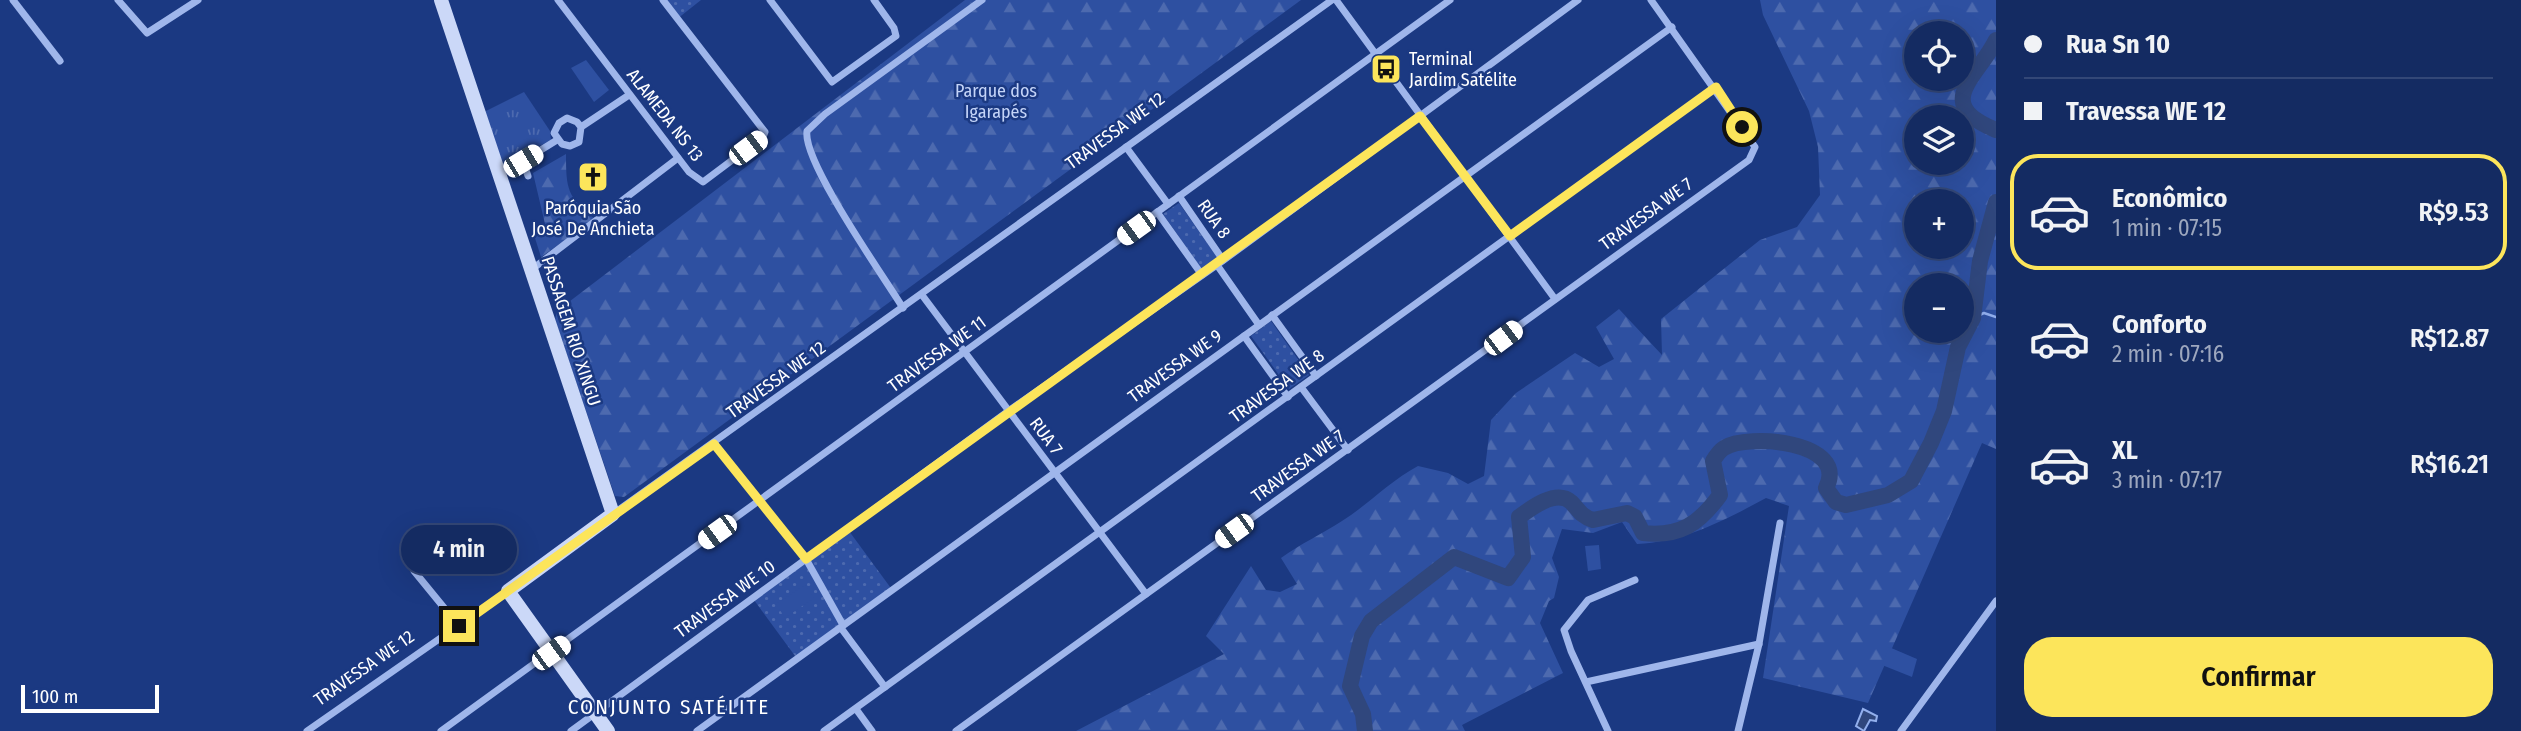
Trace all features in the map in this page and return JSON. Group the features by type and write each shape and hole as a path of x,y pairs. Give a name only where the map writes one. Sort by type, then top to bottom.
{"main road":[{"name":"PASSAGEM RIO XINGU","path":"441,0 613,514"},
{"name":"TRAVESSA WE 12","path":"508,592 613,514"},
{"path":"508,592 608,731"}],"street":[{"path":"13,0 60,61"},
{"path":"118,0 142,31 151,33 198,0"},
{"name":"ALAMEDA NS 13","path":"558,0 694,178 704,182 765,134 663,0"},
{"path":"769,0 831,81 838,80 896,34 874,0"},
{"path":"903,308 822,177 807,147 807,131 825,114 982,0"},
{"path":"1334,0 1555,299"},
{"name":"TRAVESSA WE 12","path":"613,514 1334,0"},
{"name":"TRAVESSA WE 11","path":"441,731 1450,0"},
{"name":"TRAVESSA WE 10","path":"571,731 1007,412 1220,263 1578,0"},
{"path":"1651,0 1716,87"},
{"name":"TRAVESSA WE 9","path":"697,731 1672,27"},
{"name":"TRAVESSA WE 7","path":"956,731 1348,450 1754,153 1755,147 1716,87"},
{"name":"TRAVESSA WE 8","path":"856,709 1716,87"},
{"path":"581,128 629,95"},
{"path":"567,118 578,122 581,128 579,142 570,146 557,140 556,128 567,118"},
{"path":"528,176 523,161 557,140"},
{"path":"574,144 579,152"},
{"name":"RUA 8","path":"1126,147 1168,204"},
{"path":"530,270 678,158"},
{"name":"RUA 8","path":"1179,196 1259,325"},
{"path":"1157,212 1202,275"},
{"name":"RUA 7","path":"922,295 1007,412 1146,594"},
{"path":"1272,315 1316,376"},
{"path":"1244,336 1288,397"},
{"path":"1301,387 1348,450"},
{"path":"714,444 806,559 842,627 885,687"},
{"path":"1738,731 1759,644 1780,523"},
{"path":"414,571 459,626"},
{"path":"1608,731 1565,635 1567,623 1588,600 1635,580"},
{"name":"TRAVESSA WE 12","path":"307,731 508,592"},
{"path":"1901,731 1996,601"},
{"path":"1586,681 1759,644"},
{"path":"824,731 856,709 873,731"}],"green space":[{"path":"663,0 701,0 677,19"},
{"name":"Parque dos Igarapés","path":"965,0 1301,0 624,497 615,496 555,320 557,311"},
{"path":"1760,0 1996,0 1996,449 1982,443 1868,703 1763,678 1789,506 1766,498 1704,528 1654,542 1637,544 1622,522 1593,533 1562,529 1552,558 1559,577 1554,598 1549,601 1540,623 1563,673 1462,725 1465,731 1076,731 1224,654 1206,636 1251,566 1266,590 1280,592 1297,584 1281,558 1342,521 1418,466 1448,473 1468,484 1484,476 1491,420 1516,393 1575,353 1599,367 1614,359 1596,327 1619,309 1662,355 1661,319 1760,240 1797,227 1820,195 1818,147 1809,111 1763,15"},
{"path":"586,60 609,90 594,102 571,68"},
{"path":"524,92 550,131 551,140 502,166 484,112"},
{"path":"566,154 570,191 595,219 541,257 535,238 545,224 533,173"},
{"path":"1179,203 1219,260 1203,271 1163,214"},
{"path":"1271,321 1309,375 1289,389 1251,336"},
{"path":"849,531 893,591 798,660 754,600"},
{"path":"1599,545 1601,569 1588,571 1585,546"},
{"path":"805,585 814,598 785,618 776,604"},
{"path":"1889,647 1917,659 1912,677 1882,665"}],"shaded area":[{"path":"1863,709 1877,716 1876,721 1870,720 1864,731 1856,726"}],"waterway":[{"path":"1996,40 1971,78 1963,100 1966,110 1977,120 1996,130"},
{"path":"1365,731 1363,714 1350,686 1362,636 1371,621 1454,557 1508,578 1523,557 1519,517 1544,501 1565,499 1593,520 1627,513 1635,517 1643,533 1668,533 1696,521 1720,495 1713,461 1719,452 1736,443 1753,441 1793,445 1810,451 1823,460 1829,472 1826,488 1836,502 1846,505 1888,495 1911,481 1944,411 1958,347 1973,318 1980,261 1996,202"},
{"path":"1974,318 1984,313 1996,317"}],"place":[{"name":"Terminal Jardim Satélite","path":"1386,69"},
{"name":"Paróquia São José De Anchieta","path":"593,177"}],"district":[{"name":"CONJUNTO SATÉLITE","path":"669,707"}],"route":[{"path":"459,626 714,444 806,559 1420,116 1510,236 1716,87 1742,127"}]}
